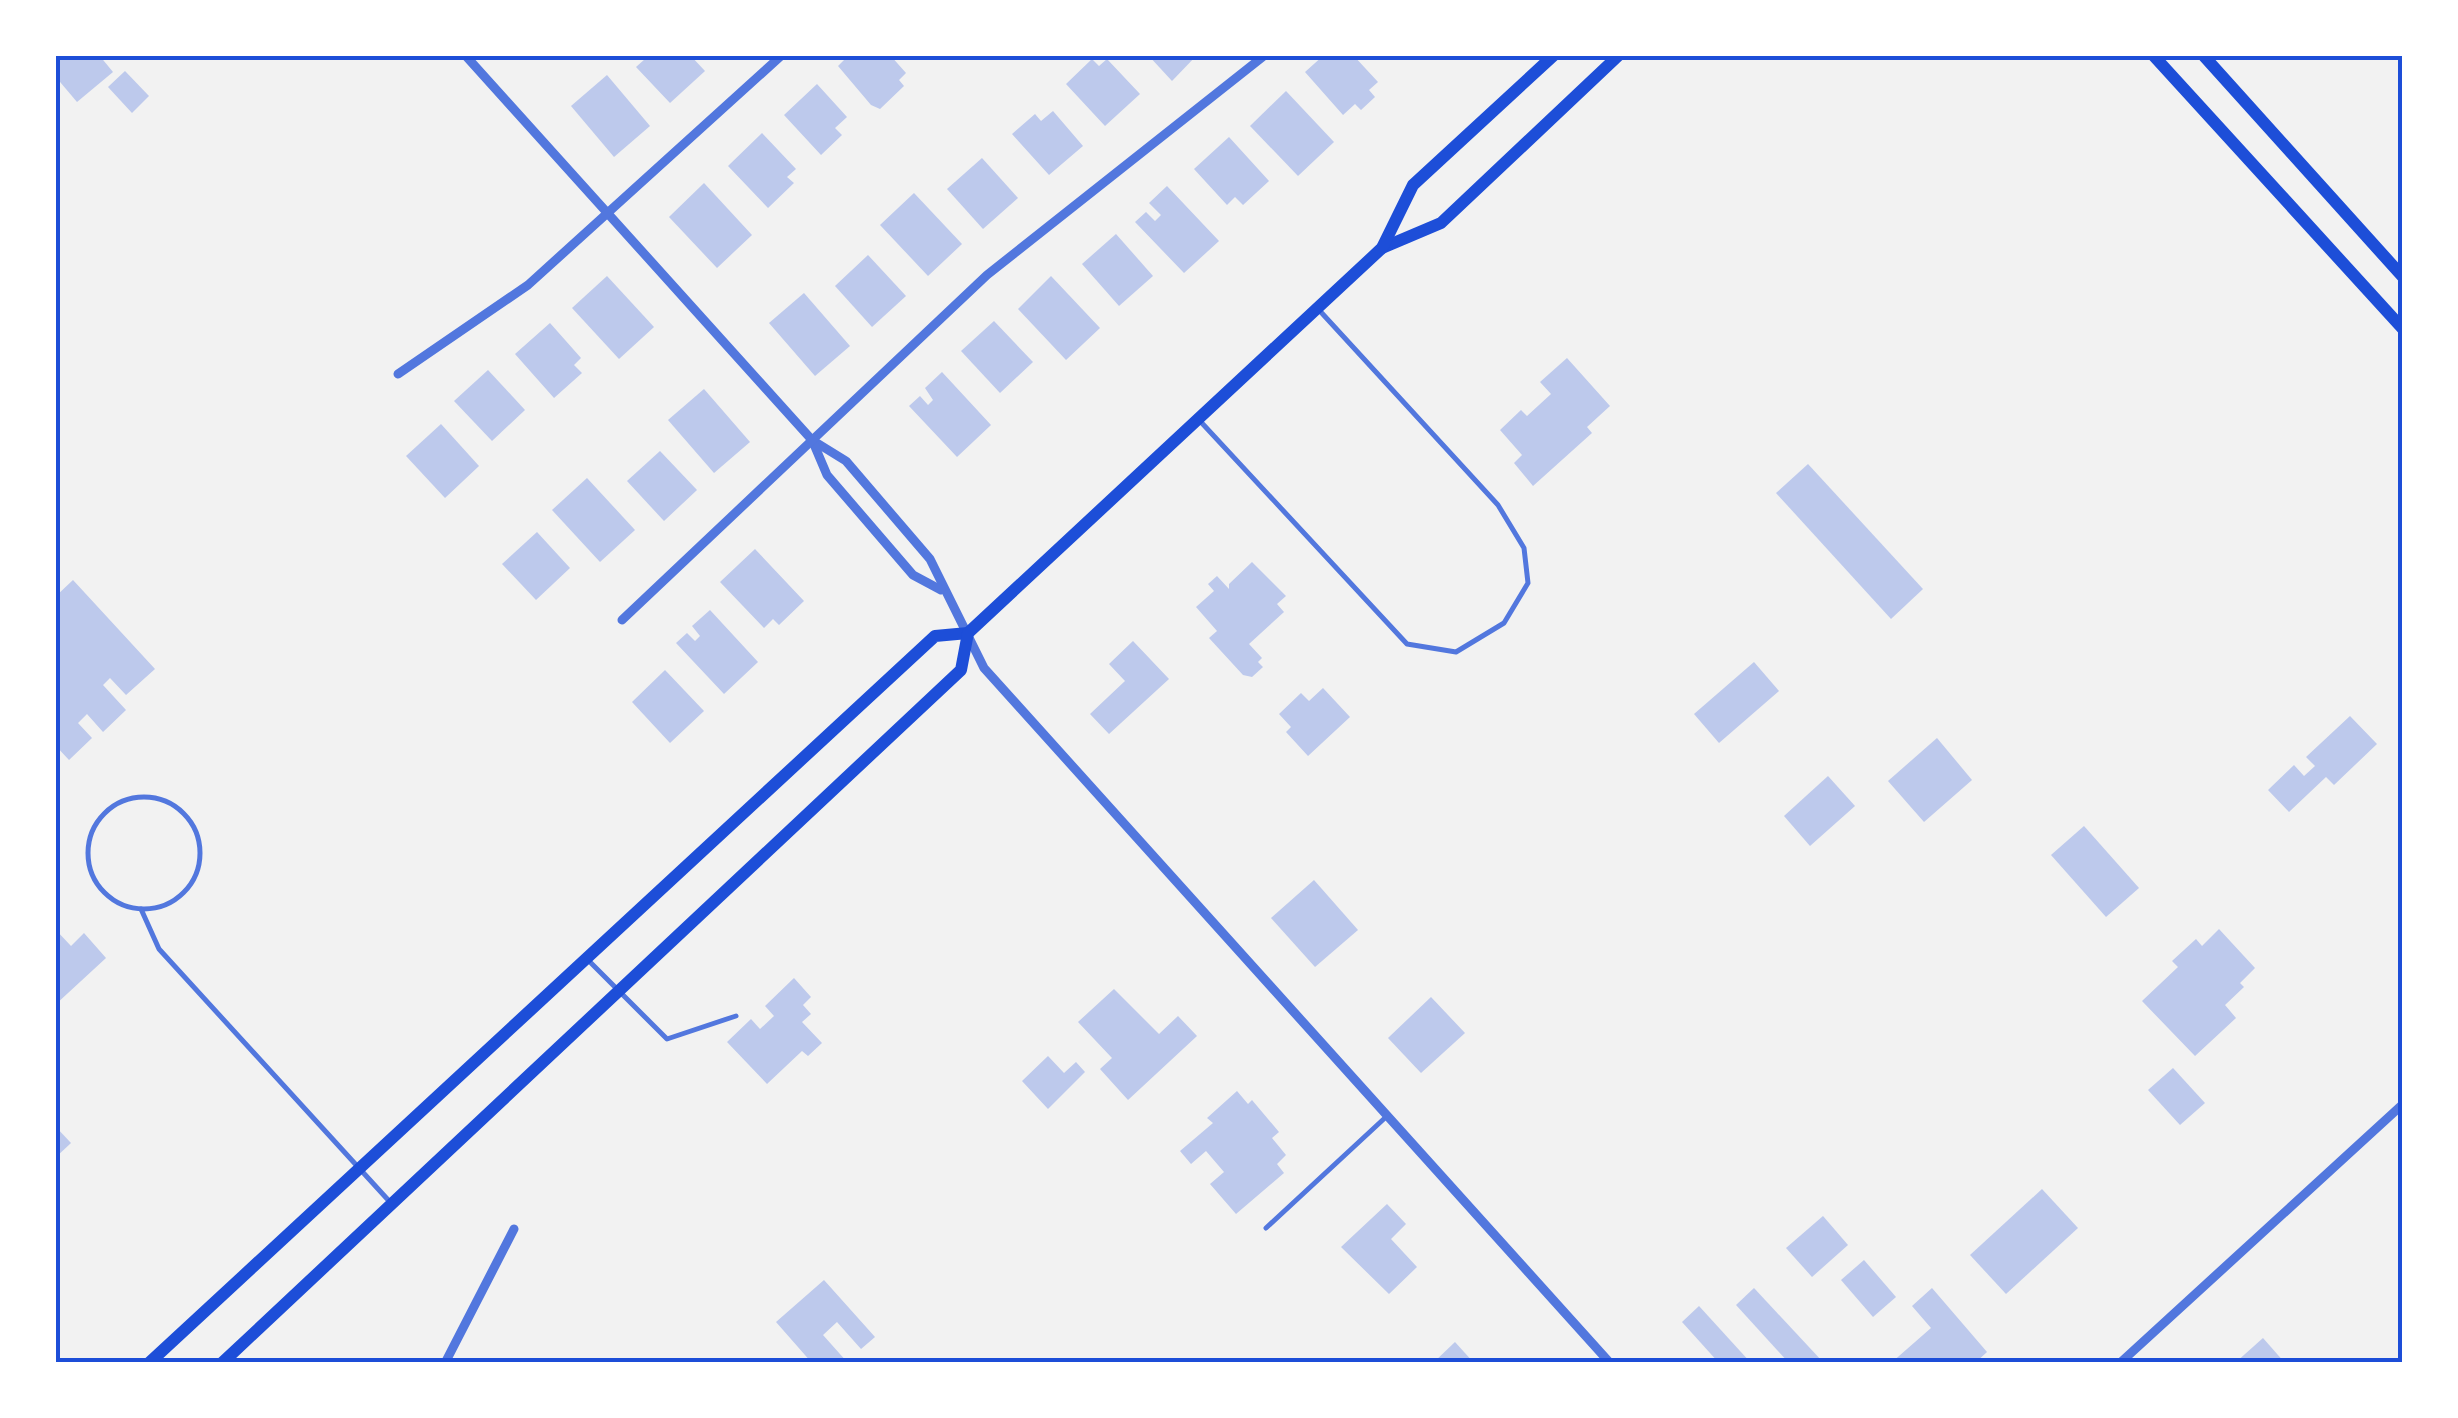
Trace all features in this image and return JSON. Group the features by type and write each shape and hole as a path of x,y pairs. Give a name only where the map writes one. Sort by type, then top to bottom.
{"main road":[{"path":"222,1363 961,670 968,633 1382,248 1413,185 1554,55"},
{"path":"1382,248 1442,223 1619,55"},
{"path":"2153,55 2403,330"},
{"path":"2202,55 2403,277"},
{"path":"150,1363 934,636 968,633"}],"street":[{"path":"466,55 812,440 846,461 930,560 984,668 1610,1363"},
{"path":"398,374 528,284 782,55"},
{"path":"622,620 987,275 1265,55"},
{"path":"812,440 826,476 888,547 914,576 944,591"},
{"path":"2120,1363 2403,1104"},
{"path":"445,1363 514,1229"}],"lane":[{"path":"1200,421 1407,644 1456,652 1504,623 1528,583 1524,548 1498,505 1318,310"},
{"path":"158,798 188,818 200,852 197,870 175,899 159,907 140,909 122,905 94,881 88,863 88,844 94,826 106,811 122,801 158,798"},
{"path":"140,909 159,949 392,1204"},
{"path":"586,958 667,1039 736,1016"},
{"path":"1266,1228 1387,1116"}],"building":[{"path":"55,55 99,55 113,72 77,102 55,76"},
{"path":"641,55 690,55 705,71 670,103 636,67 645,59"},
{"path":"849,55 890,55 906,73 899,80 904,86 880,109 871,105 838,66"},
{"path":"1148,55 1197,55 1172,81"},
{"path":"1324,55 1353,55 1378,82 1369,90 1375,97 1361,110 1355,104 1343,115 1305,72"},
{"path":"1092,59 1099,66 1107,59 1140,94 1105,126 1066,84"},
{"path":"125,71 149,96 132,113 108,87"},
{"path":"607,75 650,126 614,157 571,106"},
{"path":"817,84 847,117 835,128 842,135 821,155 784,115"},
{"path":"1286,91 1334,142 1298,176 1250,126"},
{"path":"1053,111 1083,146 1049,175 1012,134 1035,114 1041,121"},
{"path":"762,133 796,169 787,177 794,183 768,208 728,166"},
{"path":"1229,137 1269,181 1243,205 1235,197 1227,205 1194,169"},
{"path":"982,158 1018,198 983,229 947,189"},
{"path":"704,183 752,235 717,268 669,217"},
{"path":"1167,186 1219,241 1184,273 1135,222 1146,212 1155,221 1161,215 1149,203"},
{"path":"914,193 962,244 928,276 880,225"},
{"path":"1116,234 1153,276 1119,306 1082,264"},
{"path":"868,255 906,296 872,327 835,286"},
{"path":"607,276 654,327 619,359 572,308"},
{"path":"1051,276 1100,328 1066,360 1018,309"},
{"path":"804,293 850,346 815,376 769,323"},
{"path":"994,321 1033,362 1000,393 961,351"},
{"path":"550,323 581,358 574,365 582,373 554,398 515,354"},
{"path":"1567,358 1610,406 1587,427 1592,433 1533,486 1514,463 1522,455 1500,430 1521,410 1527,416 1551,394 1540,382"},
{"path":"488,370 525,410 492,441 454,401"},
{"path":"942,372 991,425 957,457 909,406 920,396 928,405 933,400 925,388"},
{"path":"704,389 750,442 714,473 668,420"},
{"path":"441,424 479,466 445,498 406,456"},
{"path":"660,451 697,490 664,521 627,481"},
{"path":"1808,464 1923,589 1891,619 1776,493"},
{"path":"587,478 635,530 600,562 552,510"},
{"path":"537,532 570,568 536,600 502,564"},
{"path":"755,549 804,601 779,625 773,619 764,628 720,582"},
{"path":"1252,562 1286,596 1277,604 1284,612 1249,644 1262,658 1258,662 1263,667 1252,677 1243,675 1209,638 1217,631 1196,607 1214,591 1208,584 1217,576 1229,589 1229,584"},
{"path":"73,580 155,669 126,695 110,678 103,685 126,710 103,732 87,714 78,723 92,738 69,760 55,745 55,597"},
{"path":"710,610 758,662 724,694 676,643 687,633 695,641 700,636 692,626"},
{"path":"1133,641 1169,679 1109,734 1090,714 1125,681 1109,664"},
{"path":"1754,662 1779,691 1719,743 1694,714"},
{"path":"665,670 704,711 670,743 632,702"},
{"path":"1323,688 1350,717 1308,756 1286,732 1291,727 1279,714 1301,693 1309,701"},
{"path":"2350,716 2377,744 2334,785 2326,777 2289,812 2268,790 2294,765 2304,776 2315,766 2306,757"},
{"path":"1937,738 1972,780 1924,822 1888,781"},
{"path":"1828,776 1855,806 1810,846 1784,816"},
{"path":"2084,826 2139,888 2106,917 2051,855"},
{"path":"1314,880 1358,930 1315,967 1271,918"},
{"path":"55,929 71,946 84,933 106,958 55,1005"},
{"path":"2219,929 2255,968 2240,983 2244,987 2225,1005 2236,1018 2195,1056 2142,1001 2178,967 2172,961 2196,939 2202,946"},
{"path":"794,978 811,997 803,1005 811,1014 802,1022 822,1043 808,1056 802,1051 767,1084 727,1042 751,1019 760,1029 774,1016 765,1006"},
{"path":"1114,989 1159,1034 1178,1016 1197,1036 1128,1100 1100,1069 1112,1058 1078,1022"},
{"path":"1431,997 1465,1033 1421,1073 1388,1038"},
{"path":"1048,1056 1064,1073 1076,1062 1085,1072 1048,1109 1022,1081"},
{"path":"2173,1068 2205,1103 2180,1125 2148,1090"},
{"path":"1237,1091 1248,1104 1252,1100 1279,1132 1272,1138 1286,1155 1277,1164 1284,1173 1236,1214 1210,1184 1224,1172 1206,1151 1191,1164 1180,1151 1213,1123 1207,1118"},
{"path":"55,1126 71,1143 55,1158"},
{"path":"2042,1189 2078,1228 2006,1294 1970,1255"},
{"path":"1387,1204 1406,1224 1391,1239 1417,1267 1389,1294 1341,1247"},
{"path":"1823,1216 1848,1245 1812,1277 1786,1248"},
{"path":"1864,1260 1896,1297 1873,1317 1841,1280"},
{"path":"824,1280 875,1337 861,1349 837,1322 823,1335 848,1363 812,1363 776,1322"},
{"path":"1754,1288 1822,1361 1789,1363 1736,1305"},
{"path":"1932,1288 1987,1352 1975,1363 1891,1363 1931,1328 1912,1306"},
{"path":"1699,1306 1751,1363 1719,1363 1682,1322"},
{"path":"2263,1338 2285,1363 2235,1363"},
{"path":"1455,1342 1474,1363 1433,1363"}]}
